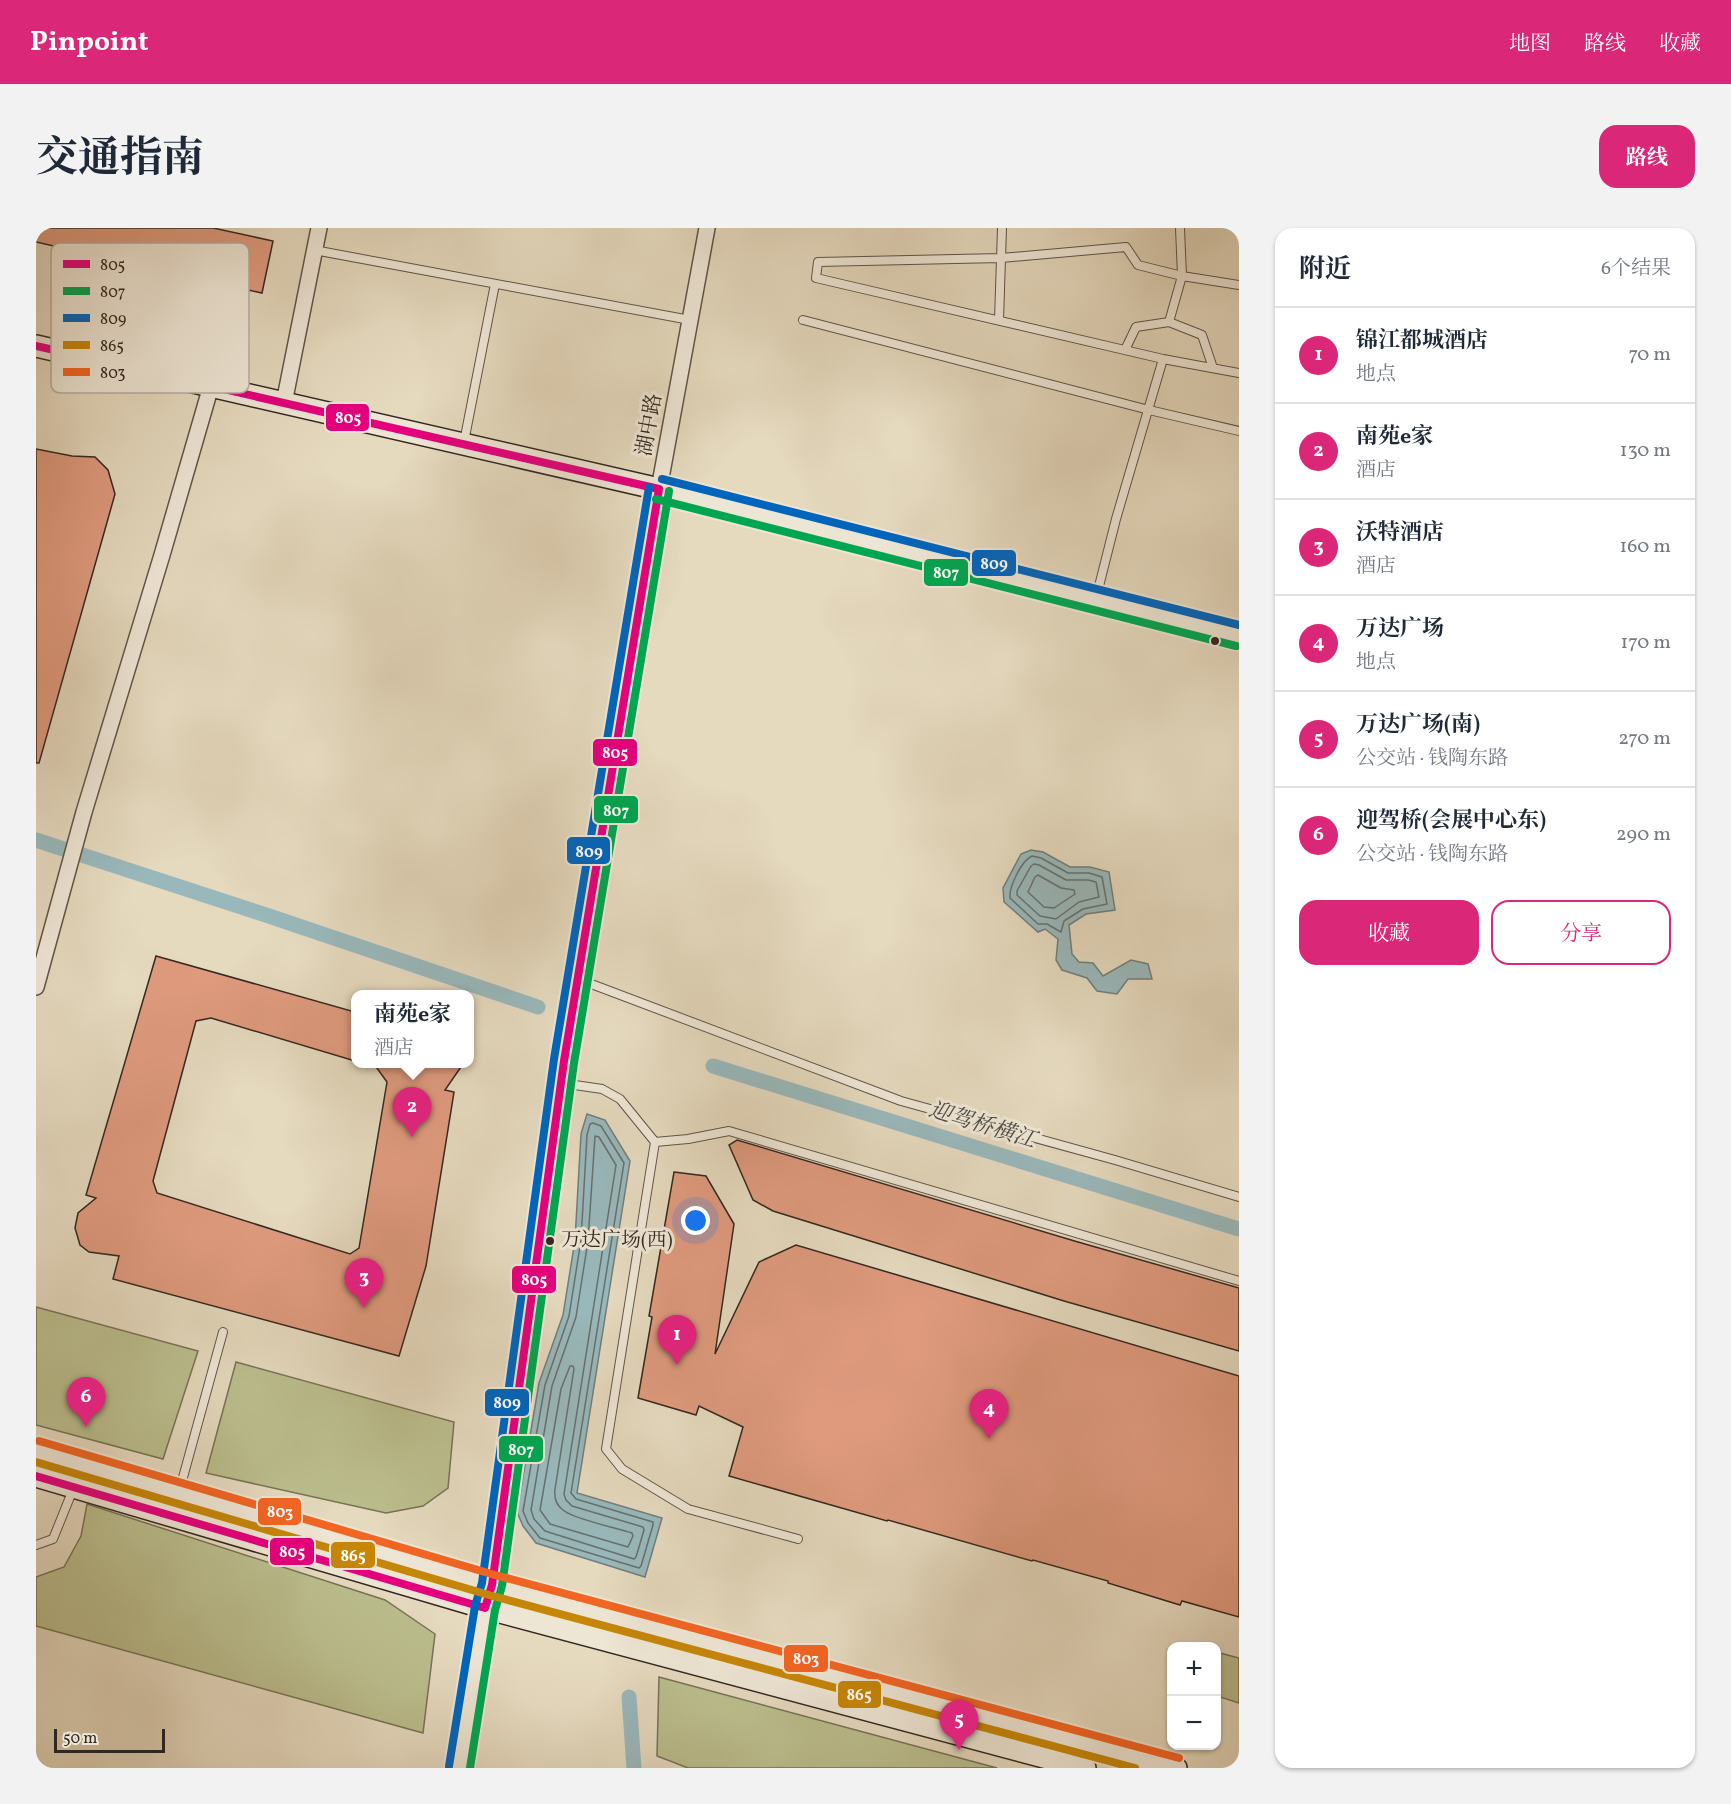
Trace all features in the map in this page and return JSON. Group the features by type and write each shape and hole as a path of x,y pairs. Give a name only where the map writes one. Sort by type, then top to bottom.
{"street":[{"path":"284,403 319,228"},
{"name":"湖中路","path":"459,1768 485,1608 492,1586 561,1083 659,489 707,228"},
{"path":"36,346 51,349"},
{"path":"36,987 84,812 209,393"},
{"path":"241,393 659,489 1239,636"},
{"path":"36,1451 492,1586 1176,1768"},
{"path":"36,1476 485,1608 1085,1768"}],"lane":[{"path":"999,320 1002,228"},
{"path":"1169,322 1182,276 1180,228"},
{"path":"1239,285 1182,276 1138,265 1126,247 1001,258 818,262 816,278 1163,359 1239,372"},
{"path":"314,250 690,320"},
{"path":"464,444 495,284"},
{"path":"803,320 1149,410 1239,431"},
{"path":"1125,350 1136,327 1169,322 1202,335 1213,368"},
{"path":"1095,600 1163,359"},
{"path":"578,979 901,1101 1239,1197"},
{"path":"561,1083 602,1089 620,1099 655,1142 606,1449 622,1469 688,1509 798,1539"},
{"path":"655,1142 688,1139 729,1131 1239,1281"},
{"path":"179,1493 223,1332"},
{"path":"36,1545 53,1539 74,1487"}],"green space":[{"path":"36,1307 198,1351 163,1459 36,1425"},
{"path":"236,1362 454,1422 448,1488 423,1506 386,1513 206,1473"},
{"path":"87,1504 385,1600 435,1634 423,1733 36,1626 36,1577 64,1567 81,1536"},
{"path":"1221,1653 1239,1658 1239,1703 1221,1697"},
{"path":"659,1677 997,1768 688,1768 657,1756"}],"water":[{"path":"1031,850 1043,852 1070,867 1090,867 1109,872 1115,910 1086,914 1069,925 1072,954 1079,962 1093,963 1103,976 1131,960 1148,964 1152,979 1128,979 1117,994 1097,991 1087,978 1062,970 1056,960 1058,939 1045,929 1038,932 1004,902 1003,888 1021,854"},
{"path":"587,1114 605,1120 630,1161 577,1493 662,1518 645,1577 536,1543 523,1526 517,1512 539,1383 563,1315 575,1240 581,1134"}],"building":[{"path":"36,228 213,228 273,241 262,293 249,290 249,243 51,243 51,245 36,242"},
{"path":"36,449 72,456 95,457 108,470 115,494 39,763 36,763"},
{"path":"156,956 351,1011 351,1060 211,1018 196,1021 153,1181 157,1193 350,1254 359,1248 387,1082 377,1068 460,1068 445,1090 454,1092 426,1266 399,1356 113,1279 119,1256 89,1252 80,1245 75,1228 78,1213 96,1198 86,1195"},
{"path":"737,1140 1239,1288 1239,1351 1064,1301 773,1211 753,1200 729,1145"},
{"path":"674,1172 706,1176 734,1224 715,1354 759,1262 796,1245 1239,1376 1239,1617 1182,1601 1180,1605 1108,1583 1108,1581 729,1476 743,1427 699,1406 696,1415 638,1398 652,1317 649,1316"}],"waterway":[{"path":"36,840 538,1007"},
{"name":"迎驾桥横江","path":"713,1066 1239,1229"},
{"path":"629,1697 634,1768"}],"transit line":[{"name":"805","path":"36,346 51,349"},
{"name":"805","path":"241,393 659,489"},
{"name":"809","path":"662,479 1239,625"},
{"name":"809","path":"449,1766 475,1606 482,1583 554,1059 649,487"},
{"name":"805","path":"36,1476 485,1608 492,1585 564,1061 659,489"},
{"name":"807","path":"470,1768 495,1610 502,1586 574,1063 669,491"},
{"name":"807","path":"656,499 1236,646"},
{"name":"803","path":"39,1441 495,1575 1179,1758"},
{"name":"865","path":"36,1462 489,1595 1135,1768"}],"place":[{"name":"南苑e家","path":"412,1137"},
{"name":"万达广场(西)","path":"550,1241"},
{"name":"沃特酒店","path":"364,1308"},
{"name":"锦江都城酒店","path":"677,1365"},
{"name":"迎驾桥(会展中心东)","path":"86,1427"},
{"name":"万达广场","path":"989,1439"},
{"name":"万达广场(南)","path":"959,1750"}]}
